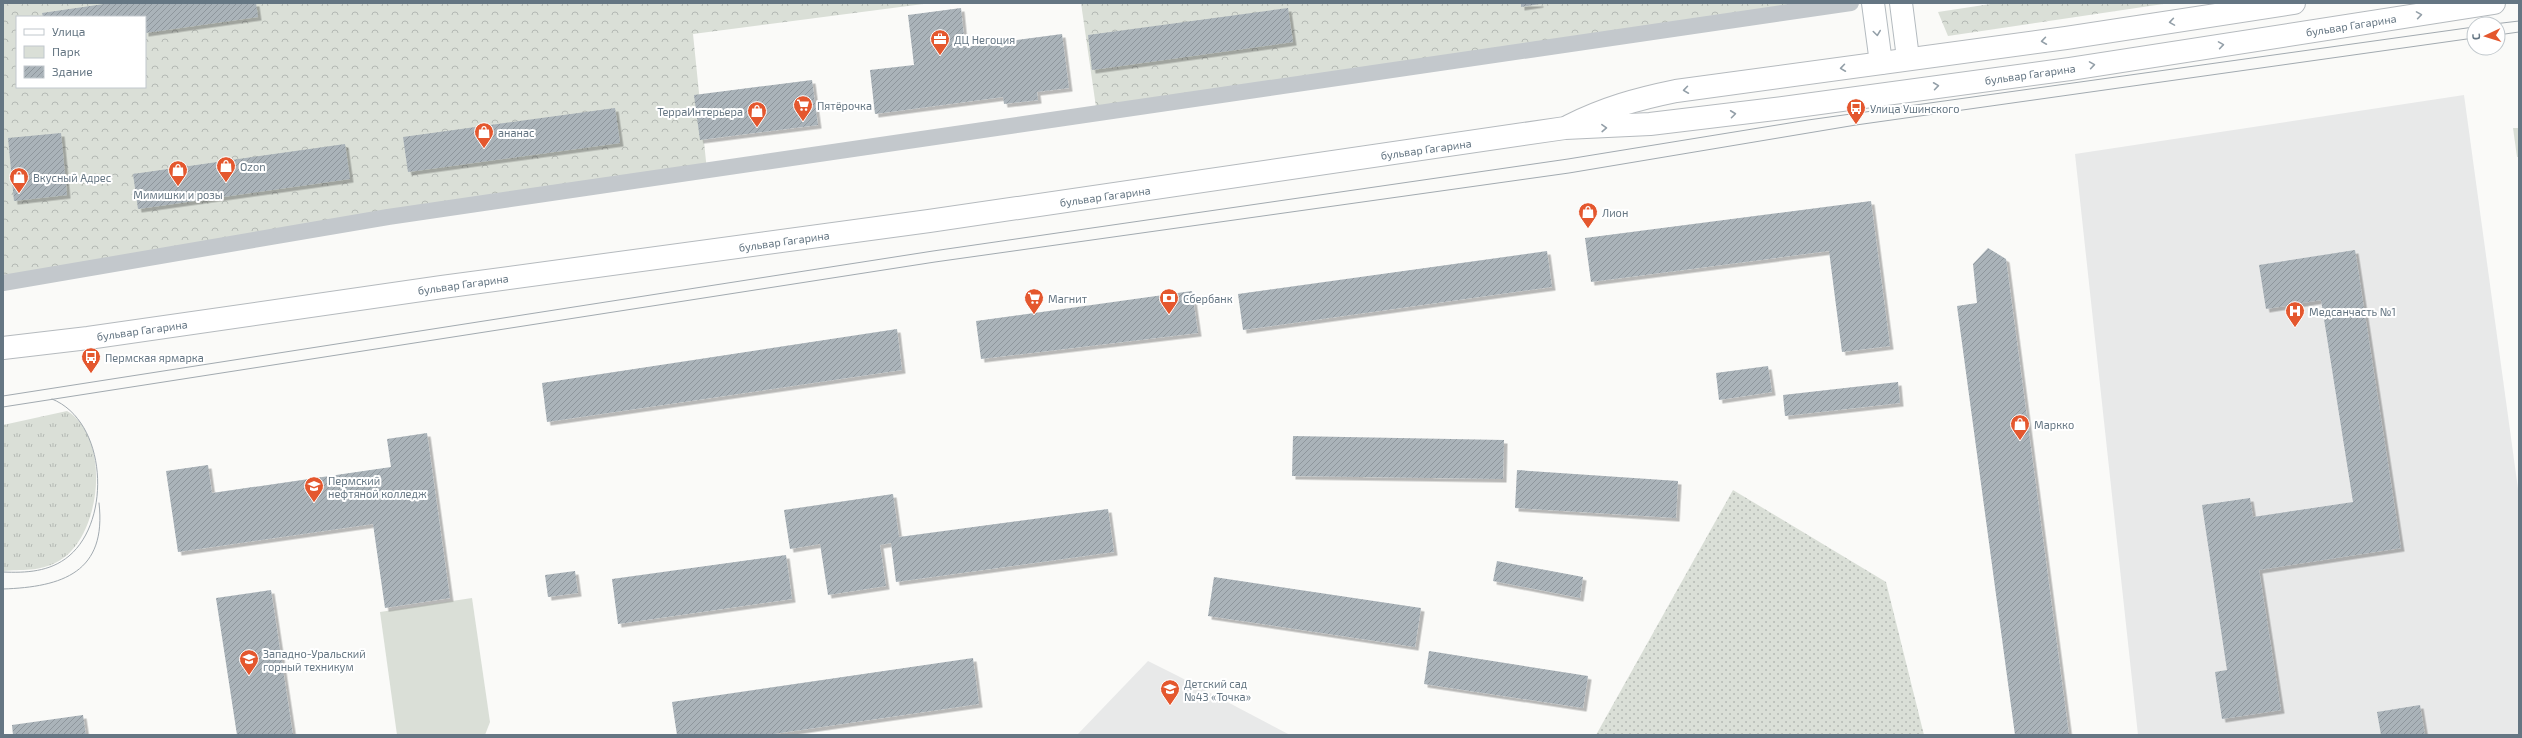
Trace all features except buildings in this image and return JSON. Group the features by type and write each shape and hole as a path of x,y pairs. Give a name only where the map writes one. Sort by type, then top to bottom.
{"main road":[{"path":"1873,3 1881,63 1897,92"},
{"path":"1897,92 1908,58 1901,3"},
{"name":"бульвар Гагарина","path":"1565,128 1600,110 1637,99 1676,91 1908,58 2066,38 2294,3"},
{"name":"бульвар Гагарина","path":"3,348 88,338 442,287 929,221 1565,128 1650,124 2070,69 2460,6 2494,3"},
{"path":"2066,38 2070,69"}],"street":[{"path":"3,283 396,216 1851,3"}],"shaded area":[{"name":"Медсанчасть №1","path":"2464,95 2519,496 2519,735 2138,735 2075,154"},
{"name":"Детский сад №43 «Точка»","path":"1148,661 1178,676 1290,735 1077,735"}],"green space":[{"path":"3,3 931,3 693,34 707,171 3,283"},
{"path":"1081,3 1841,3 1097,114"},
{"path":"1997,3 2170,3 1948,36 1938,12"},
{"path":"2513,128 2519,128 2519,157 2517,157"},
{"path":"67,411 81,424 91,442 95,464 96,488 92,511 84,532 72,550 57,562 37,569 3,571 3,425"},
{"path":"1733,490 1886,582 1924,735 1596,735"},
{"path":"472,598 490,722 485,735 397,735 380,612"}],"tram line":[{"path":"2506,23 2519,21"},
{"path":"3,396 933,251 1568,159 1808,120 2466,28"},
{"path":"2506,34 2519,32"},
{"path":"3,407 935,262 1569,173 1856,125 2466,39"},
{"path":"3,572 29,572 46,568 62,561 69,556 83,540 92,519 97,496 97,472 93,449 84,428 70,411 52,399"},
{"path":"3,589 25,588 44,584 62,579 76,571 88,560 96,545 100,526 99,503"}],"place":[{"name":"ДЦ Негоция","path":"940,56"},
{"name":"Пятёрочка","path":"803,122"},
{"name":"Улица Ушинского","path":"1856,125"},
{"name":"ТерраИнтерьера","path":"757,128"},
{"name":"ананас","path":"484,149"},
{"name":"Ozon","path":"226,183"},
{"name":"Мимишки и розы","path":"178,187"},
{"name":"Вкусный Адрес","path":"19,194"},
{"name":"Лион","path":"1588,229"},
{"name":"Магнит","path":"1034,315"},
{"name":"Сбербанк","path":"1169,315"},
{"name":"Медсанчасть №1","path":"2295,328"},
{"name":"Пермская ярмарка","path":"91,374"},
{"name":"Маркко","path":"2020,441"},
{"name":"Пермский нефтяной колледж","path":"314,503"},
{"name":"Западно-Уральский горный техникум","path":"249,676"},
{"name":"Детский сад №43 «Точка»","path":"1170,706"}]}
